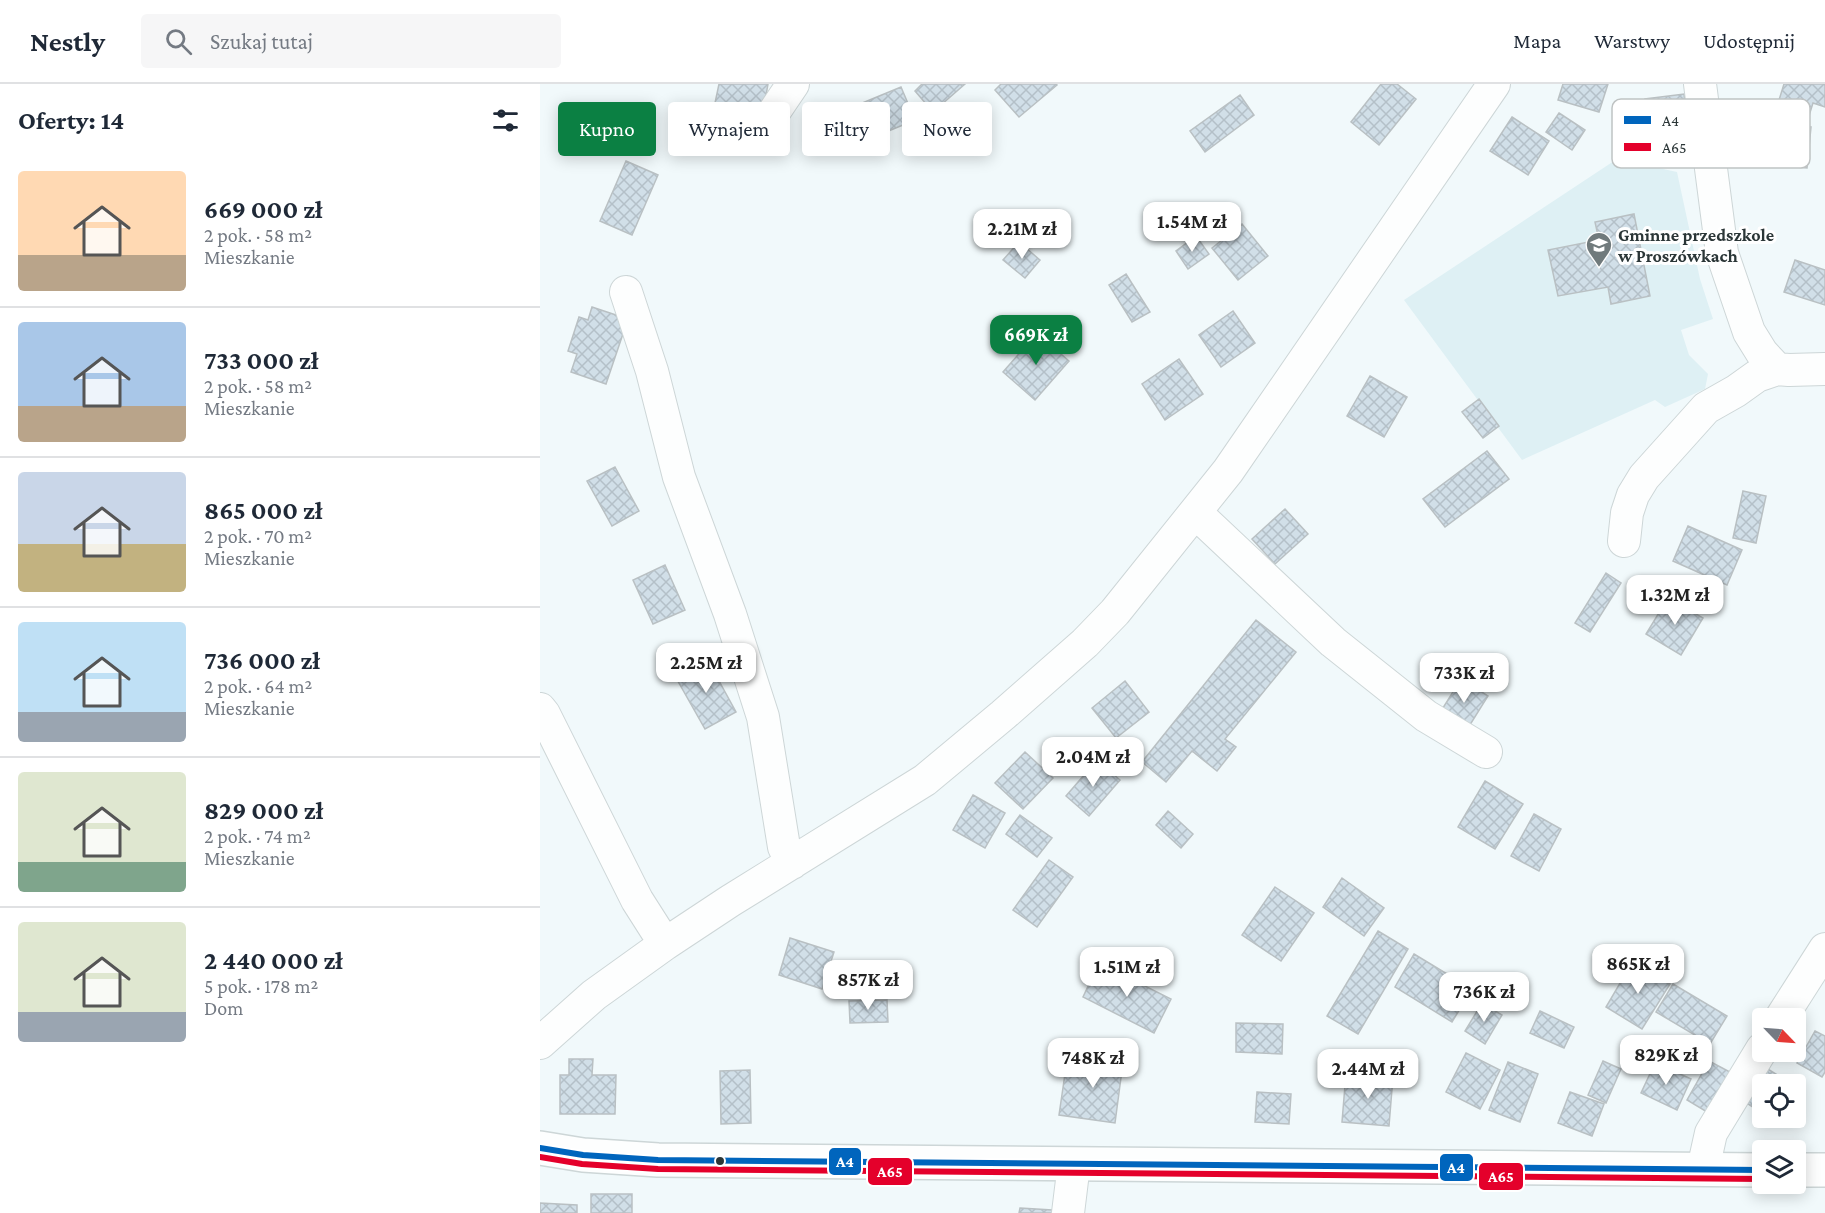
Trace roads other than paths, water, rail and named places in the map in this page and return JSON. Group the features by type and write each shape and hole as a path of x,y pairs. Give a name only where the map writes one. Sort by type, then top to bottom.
{"main road":[{"path":"540,1148 583,1155 658,1160 1752,1170"},
{"path":"1806,1170 1825,1170"}],"street":[{"path":"781,102 793,84"},
{"path":"543,1034 665,944 925,780 1085,643 1115,612 1228,471 1494,84"},
{"path":"1700,84 1702,99"},
{"path":"1711,168 1722,253 1749,332 1762,353 1777,369"},
{"path":"626,292 651,371 679,477 730,614 763,717 784,847 792,863"},
{"path":"1624,541 1627,513 1633,495 1644,477 1706,408 1757,376 1777,369 1825,369"},
{"path":"1196,513 1333,642 1426,716 1486,752"},
{"path":"540,709 637,900 665,944"},
{"path":"1788,1008 1825,950"},
{"path":"1703,1169 1712,1133 1755,1062"},
{"path":"1068,1213 1074,1164"}],"place":[{"name":"Gminne przedszkole w Proszówkach","path":"1599,268"}]}
